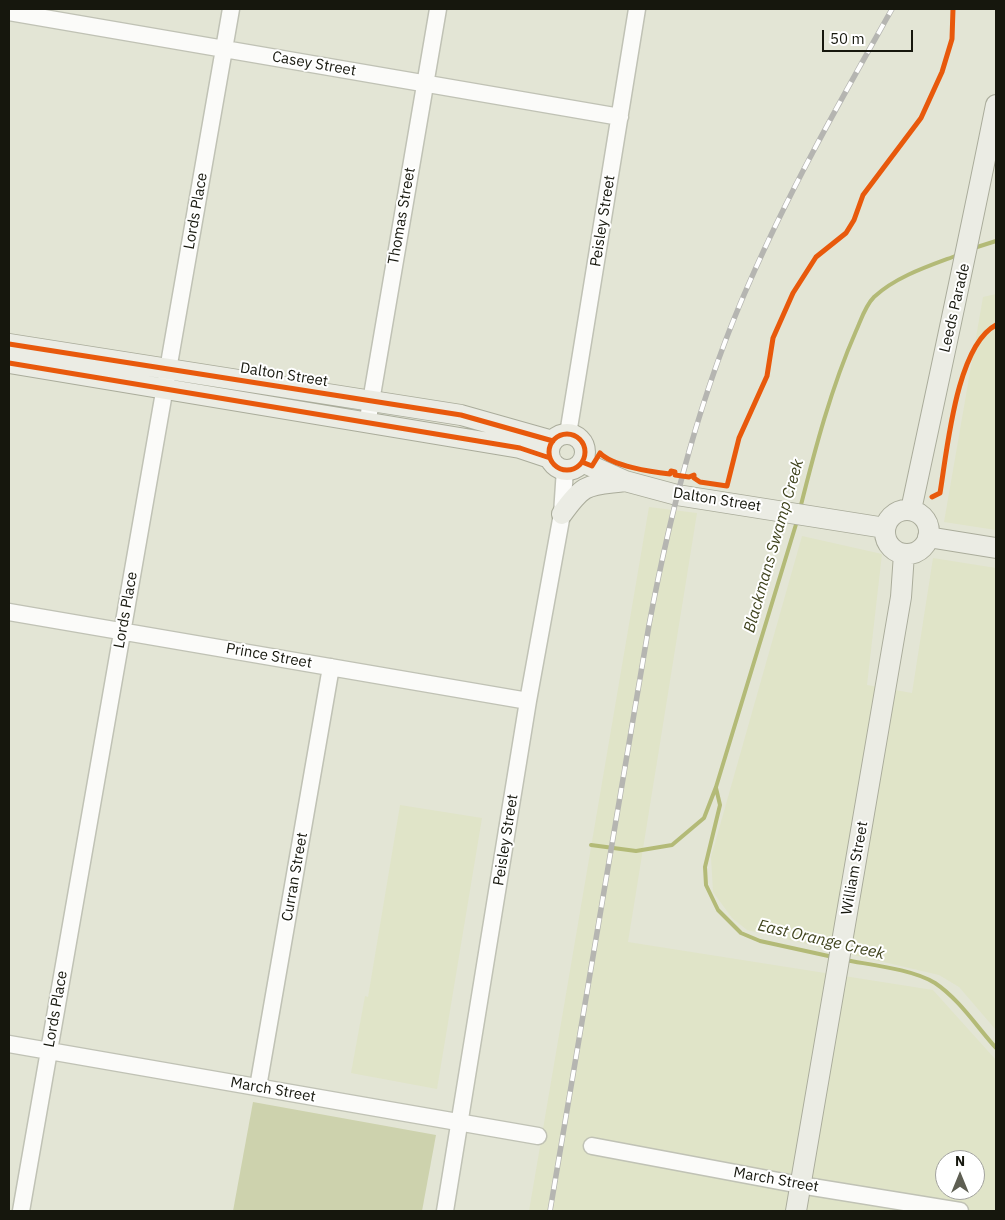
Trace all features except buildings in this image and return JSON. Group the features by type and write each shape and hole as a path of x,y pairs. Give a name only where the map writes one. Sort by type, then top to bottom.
{"main road":[{"name":"Leeds Parade","path":"911,510 918,467 964,267 996,104"},
{"name":"Dalton Street","path":"9,344 461,415 564,453 625,481 677,495 885,528"},
{"name":"Dalton Street","path":"9,363 520,448 564,453"},
{"path":"562,514 578,492 583,489 591,485 625,481"},
{"path":"911,510 923,517 927,523 928,537 917,551 904,554 892,548 887,542 885,528 892,516 897,512 911,510"},
{"path":"928,537 996,548"},
{"name":"William Street","path":"796,1211 901,598 904,554"}],"street":[{"name":"Lords Place","path":"21,1211 231,9"},
{"name":"Thomas Street","path":"367,423 438,9"},
{"name":"Peisley Street","path":"445,1211 528,701 562,514 564,453 637,9"},
{"name":"Casey Street","path":"9,12 620,117"},
{"name":"Prince Street","path":"9,612 528,701"},
{"name":"Curran Street","path":"258,1087 331,667"},
{"name":"March Street","path":"9,1044 538,1136"},
{"name":"March Street","path":"592,1146 800,1185 960,1211"}],"shaded area":[{"path":"996,294 996,530 944,522 983,297"},
{"path":"649,507 697,513 628,942 933,990 996,1060 996,1211 529,1211"},
{"path":"802,536 882,554 867,685 912,693 933,558 996,568 996,1030 959,987 939,975 747,930 732,918 713,892 711,857"},
{"path":"400,805 482,818 437,1089 351,1073 365,996 368,997"},
{"path":"253,1102 436,1135 422,1211 233,1211"}],"waterway":[{"name":"Blackmans Swamp Creek","path":"974,248 996,241"},
{"name":"Blackmans Swamp Creek","path":"800,509 831,397 847,353 868,305 874,297 903,277 958,255"},
{"name":"Blackmans Swamp Creek","path":"591,845 636,851 672,845 704,818 716,787 797,521"},
{"name":"East Orange Creek","path":"716,788 720,805 705,867 706,885 718,910 741,933 760,941 833,957"},
{"name":"East Orange Creek","path":"845,960 915,974 935,983 960,1005 996,1048"}],"railway":[{"path":"550,1211 649,625 667,537 689,450 732,323 782,211 892,9"}],"cycle path":[{"path":"582,462 592,466 600,453 606,458 633,468 670,474 671,471 675,472 675,475 689,477 694,475 694,478 700,482 727,486 739,438 767,376 773,338 793,293 816,257 846,233 854,220 863,195 921,118 942,72 952,39 953,9"},
{"path":"932,497 940,493 950,427 971,354 982,337 996,325"},
{"path":"9,344 461,415 553,441"},
{"path":"9,363 520,448 550,458"},
{"path":"567,434 580,439 585,452 580,465 567,470 554,465 549,452 554,439 567,434"}]}
